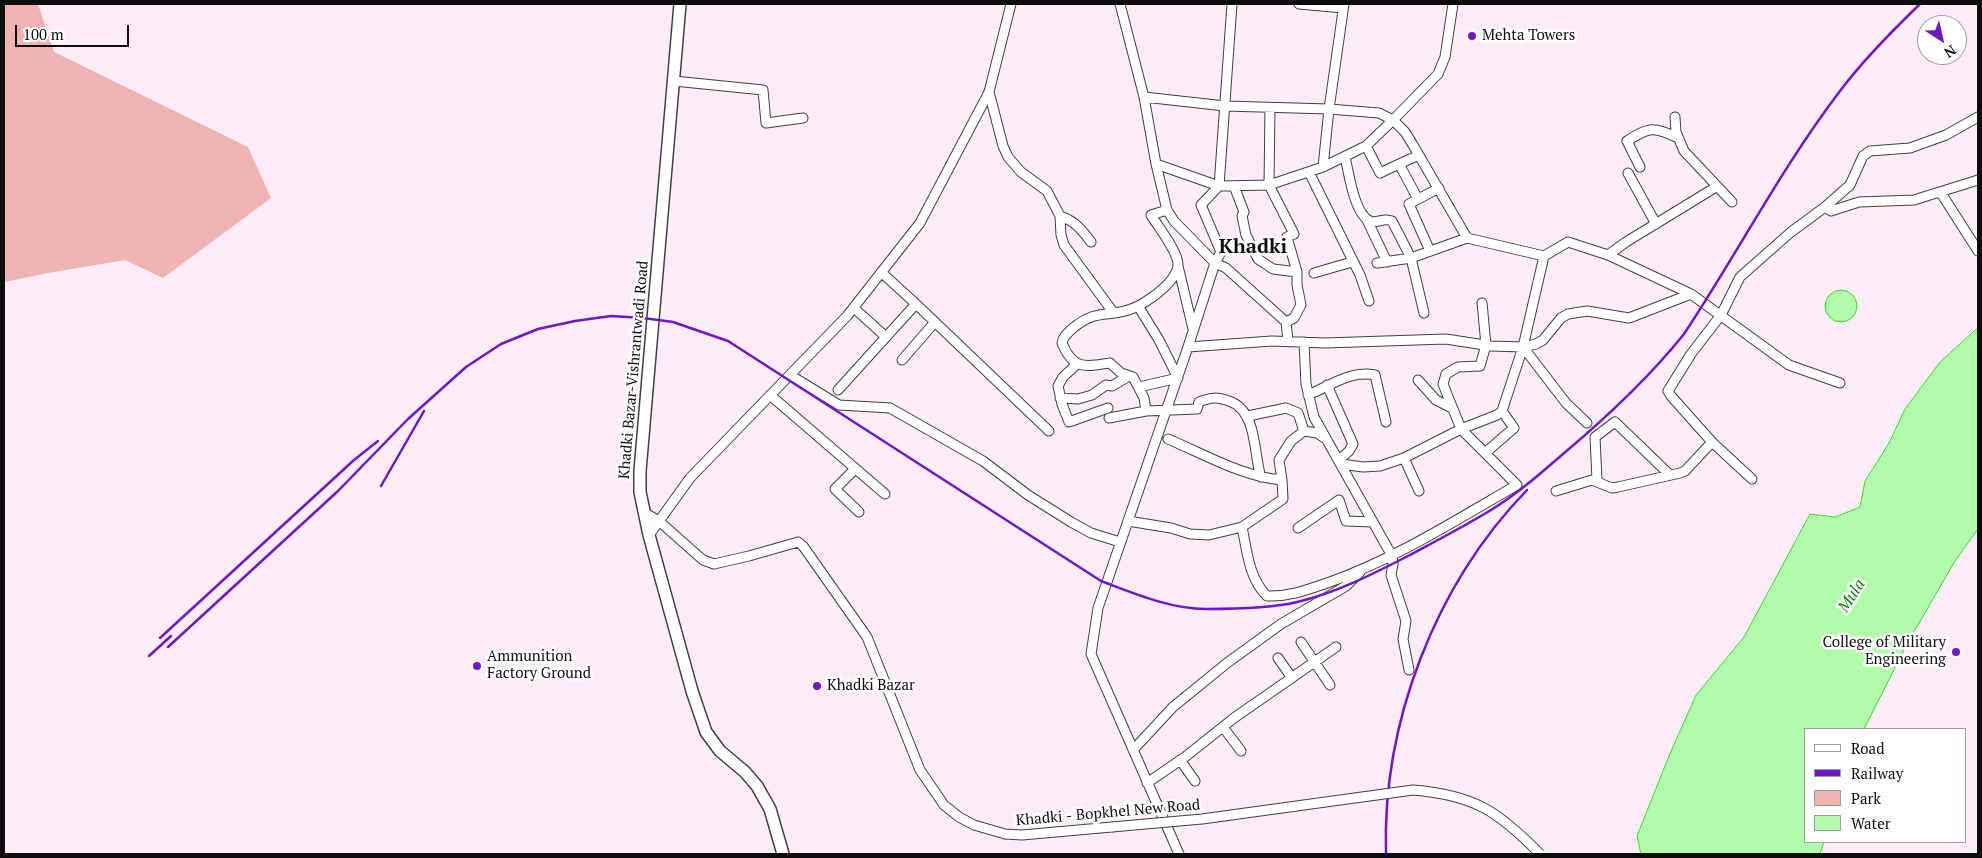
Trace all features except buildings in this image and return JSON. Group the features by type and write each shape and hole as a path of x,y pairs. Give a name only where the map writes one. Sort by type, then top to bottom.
{"street":[{"name":"Khadki Bazar-Vishrantwadi Road","path":"680,4 640,471 640,492 649,535 692,691 706,732 720,751 745,772 757,786 770,809 783,854"},
{"path":"649,535 690,478 854,308 920,223 989,92 1011,4"},
{"path":"1120,4 1144,97 1156,164 1167,210 1174,221 1214,263 1226,268 1286,322 1288,341"},
{"path":"1179,854 1090,654 1098,608 1178,378 1214,263 1221,252 1201,205 1219,186 1232,4"},
{"path":"1300,4 1343,6 1323,168"},
{"path":"1156,164 1219,186 1269,185 1323,168 1366,146 1438,74 1445,57 1453,4"},
{"path":"674,81 763,90 766,123 803,118"},
{"path":"989,92 1008,157 1015,166 1047,191 1060,216 1060,235 1064,245 1113,312"},
{"path":"1144,97 1225,106 1329,109 1379,113 1393,120 1405,132 1467,238"},
{"path":"1270,108 1269,185 1294,234 1287,237 1297,272 1300,305 1294,318 1286,322"},
{"path":"1675,117 1678,138 1684,152 1732,202"},
{"path":"1752,479 1712,442 1668,391 1691,354 1721,315 1740,276 1850,185 1866,153 1910,148 1946,135 1978,117"},
{"path":"1640,167 1627,141 1653,128 1678,138"},
{"path":"1366,146 1380,172 1419,155"},
{"path":"1345,157 1357,204 1367,220 1387,262"},
{"path":"1399,164 1418,199"},
{"path":"1309,172 1360,275 1369,302"},
{"path":"1628,173 1656,224"},
{"path":"1825,207 1831,211 1859,202 1914,200 1978,180"},
{"path":"1234,186 1244,212 1242,216 1246,235 1258,259 1273,269 1297,272"},
{"path":"1608,255 1716,187"},
{"path":"1430,252 1408,204 1439,188"},
{"path":"1941,193 1978,250"},
{"path":"1167,210 1151,215 1178,259 1193,331"},
{"path":"1060,216 1069,219 1080,227 1091,242"},
{"path":"1367,220 1374,222 1384,219 1392,221 1411,258 1424,313"},
{"path":"1377,264 1411,258 1467,238 1544,256 1568,242 1608,255 1691,294 1790,365 1840,383"},
{"path":"1340,462 1364,467 1380,466 1404,458 1502,411 1523,347 1544,256"},
{"path":"1314,273 1352,262"},
{"path":"1146,411 1139,387 1132,378 1121,373 1110,363 1084,367 1077,364 1064,347 1063,338 1088,318 1129,310 1151,298 1174,277 1178,263"},
{"path":"881,272 1049,431"},
{"path":"1188,347 1272,340 1325,343 1446,339 1486,345 1523,347 1543,340 1561,318 1568,314 1587,311 1629,318 1691,294"},
{"path":"1242,527 1252,572 1263,592 1267,596 1295,594 1363,569 1392,556 1518,485 1461,429 1443,384 1446,374 1458,367 1480,366 1486,345 1482,303"},
{"path":"838,390 916,304"},
{"path":"1138,306 1159,340 1178,378"},
{"path":"854,308 886,337"},
{"path":"902,360 935,322"},
{"path":"1304,342 1306,384 1314,417 1392,556 1391,575 1406,621 1403,639 1409,670"},
{"path":"1523,347 1566,403 1587,423"},
{"path":"1077,364 1063,377 1058,386 1060,398 1069,422 1108,408"},
{"path":"1308,395 1338,380 1364,373 1375,375 1386,422"},
{"path":"790,375 838,405 890,408 983,461 1028,495 1071,522 1091,533 1120,542"},
{"path":"1060,398 1078,399 1092,395 1106,386 1112,386 1129,376"},
{"path":"1139,387 1178,378"},
{"path":"1418,380 1436,400 1452,408"},
{"path":"1327,385 1354,444 1340,462"},
{"path":"770,395 885,494"},
{"path":"1109,418 1146,411 1197,409 1199,402 1212,396 1238,404 1248,416 1261,477"},
{"path":"1248,416 1286,408 1298,413 1304,431"},
{"path":"1485,452 1514,428 1502,411"},
{"path":"1597,480 1595,437 1616,422 1670,475"},
{"path":"1128,522 1171,528 1190,534 1209,535 1242,527 1283,499 1279,460 1291,441 1304,431 1317,433 1326,439"},
{"path":"1168,438 1261,477 1282,480"},
{"path":"1556,491 1586,480 1597,480 1612,488 1685,471 1712,442"},
{"path":"1404,458 1418,491"},
{"path":"855,468 835,489 859,512"},
{"path":"1298,528 1339,500 1346,522 1373,522"},
{"path":"644,512 660,522"},
{"name":"Khadki - Bopkhel New Road","path":"660,522 703,560 714,564 798,542 803,546 867,637 920,770 944,804 959,817 987,830 1022,835 1202,819 1413,790 1442,792 1475,802 1515,828 1540,854"},
{"path":"1133,750 1173,707 1227,663 1281,624 1346,586 1363,569"},
{"path":"1301,642 1330,685"},
{"path":"1147,783 1336,647"},
{"path":"1278,658 1292,678"},
{"path":"1223,727 1241,751"},
{"path":"1180,760 1195,780"}],"green space":[{"path":"4,4 38,4 54,52 248,147 271,198 163,278 125,260 4,282"}],"water":[{"path":"1841,290 1853,294 1857,306 1853,318 1841,322 1829,318 1825,306 1829,294"},
{"name":"Mula","path":"1978,328 1978,529 1955,561 1907,644 1865,728 1804,728 1804,843 1824,843 1820,854 1641,854 1637,836 1696,695 1744,637 1810,514 1835,517 1860,507 1865,481 1889,443 1905,409 1940,362"}],"railway":[{"path":"168,647 338,491 408,419 466,367 501,344 538,329 611,316 673,322 728,341 1101,581 1165,603 1206,609 1276,606 1326,594 1408,556 1501,504 1546,469 1626,397 1656,367 1684,334 1779,180 1840,91 1878,46 1920,4"},
{"path":"381,486 424,411"},
{"path":"160,638 354,460 378,441"},
{"path":"1386,854 1387,805 1393,755 1405,706 1420,658 1441,612 1466,569 1494,528 1527,490"},
{"path":"149,656 171,636"}],"place":[{"name":"Mehta Towers","path":"1472,36"},
{"name":"College of Military Engineering","path":"1956,652"},
{"name":"Ammunition Factory Ground","path":"477,666"},
{"name":"Khadki Bazar","path":"817,686"}],"district":[{"name":"Khadki","path":"1253,247"}]}
